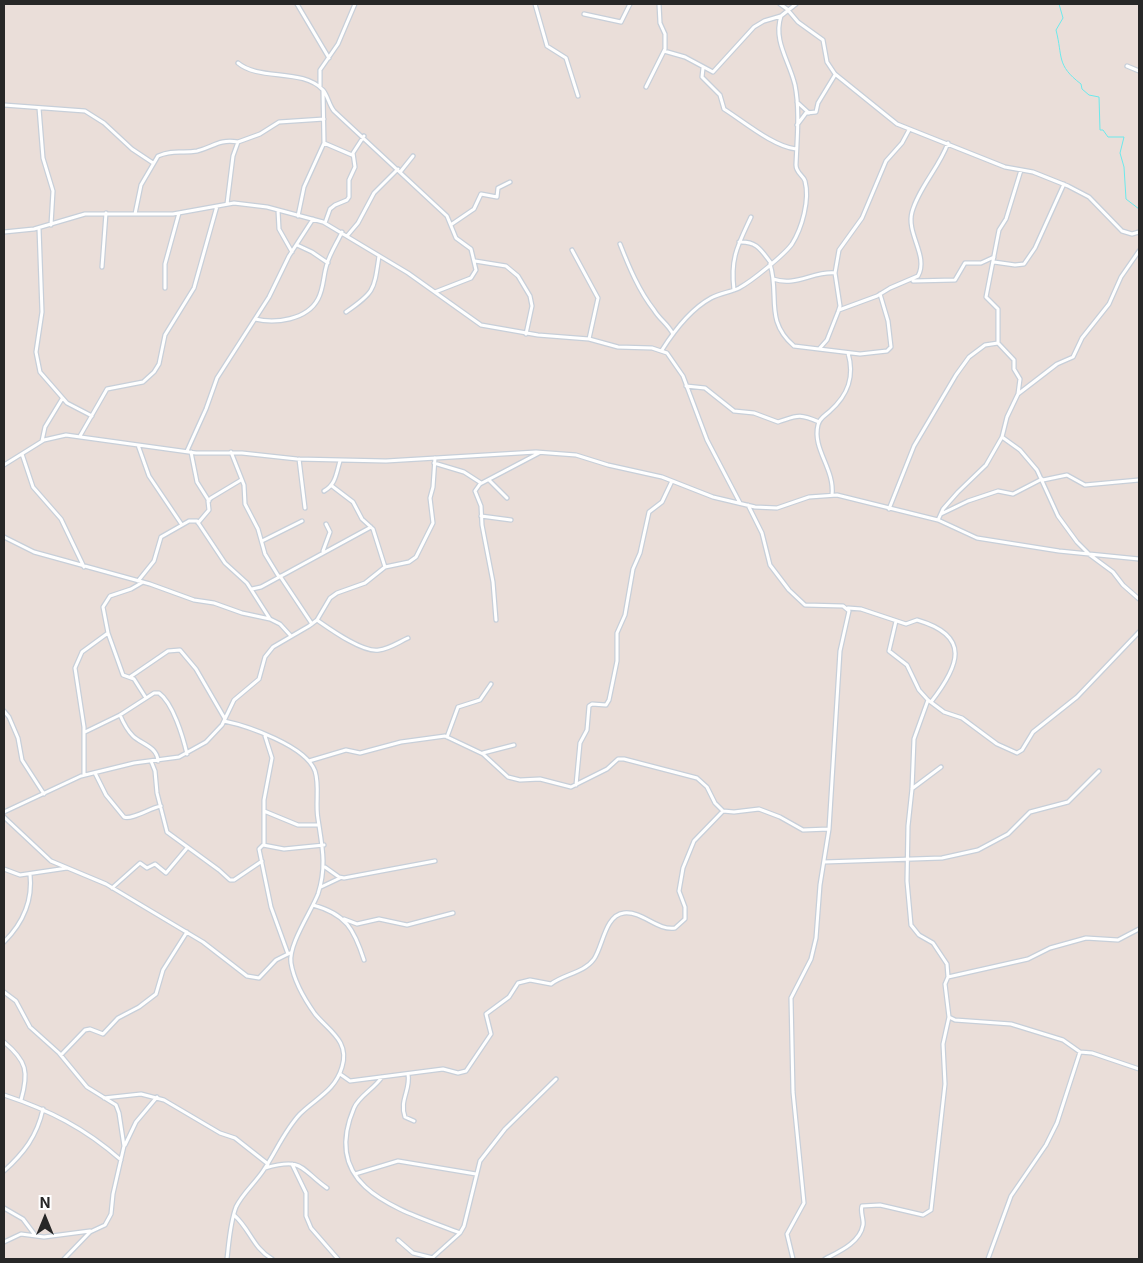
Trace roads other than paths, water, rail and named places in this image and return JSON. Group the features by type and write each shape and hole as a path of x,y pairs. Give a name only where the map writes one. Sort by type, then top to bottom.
{"street":[{"path":"297,4 329,58"},
{"path":"320,88 320,70 343,34 355,4"},
{"path":"534,4 548,46 558,55 566,58 578,96"},
{"path":"584,14 621,22 630,4"},
{"path":"646,87 664,51 666,34 660,23 659,4"},
{"path":"780,4 798,22 823,40 827,62 835,75 897,124 1005,167 1021,170 1064,184 1090,197 1122,232 1132,234 1139,232"},
{"path":"662,350 673,334 704,302 734,290 754,278 791,245 797,232 805,204 804,181 796,169 796,102 794,85 778,31 781,16 787,9 796,4"},
{"path":"664,51 685,57 703,68 714,72 754,27 764,21 781,16"},
{"path":"238,63 262,72 297,77 323,90 334,111 364,136 447,216 452,224 456,238 470,248 476,270 471,278 435,292"},
{"path":"1127,66 1139,71"},
{"path":"703,68 702,77 720,95 724,109 736,115 745,124 766,137 796,149"},
{"path":"796,126 803,116 816,112 818,103 835,75"},
{"path":"298,216 304,187 324,142 323,90"},
{"path":"796,102 809,113"},
{"path":"4,105 85,111 104,123 132,149 153,163"},
{"path":"39,108 43,158 53,191 51,225"},
{"path":"135,214 141,185 158,156 175,150 198,151 223,140 238,142 260,134 279,122 324,119"},
{"path":"819,349 827,340 839,310 835,273 839,250 862,218 886,161 902,143 909,130"},
{"path":"325,223 330,209 335,204 350,197 349,180 355,167 352,156 355,148 364,136"},
{"path":"227,204 233,156 238,142"},
{"path":"324,142 352,156"},
{"path":"839,310 880,294 918,276 921,270 920,258 911,227 912,212 918,198 943,157 948,143"},
{"path":"347,236 358,223 374,194 413,156"},
{"path":"938,520 940,514 958,492 986,465 1002,437 1007,417 1018,394 1020,379 1014,369 1014,360 998,343 998,309 986,297 999,230 1006,219 1021,170"},
{"path":"452,224 474,209 480,194 497,198 498,188 510,182"},
{"path":"994,262 1016,265 1024,264 1036,248 1064,184"},
{"path":"4,232 39,228 85,214 179,213 227,204 256,205 325,223 435,292 481,325 526,334 589,339 618,347 662,350 670,356 683,376 707,440 741,504"},
{"path":"80,436 107,389 143,382 154,372 159,364 165,336 194,288 217,206"},
{"path":"278,210 279,229 292,252"},
{"path":"102,267 106,213"},
{"path":"166,288 166,264 179,213"},
{"path":"734,290 731,272 734,251 751,217"},
{"path":"198,523 209,510 209,501 197,482 189,452 217,378 255,319 312,219"},
{"path":"39,228 42,312 36,352 40,372 62,399 92,416"},
{"path":"255,319 268,322 285,320 296,316 315,303 321,292 328,263 342,232"},
{"path":"739,242 750,242 759,246 770,263 776,323 794,346 860,354 889,349 891,344 888,321 880,294"},
{"path":"620,244 637,285 673,334"},
{"path":"297,245 328,263"},
{"path":"572,250 598,298 589,339"},
{"path":"1018,394 1057,364 1073,357 1082,338 1109,304 1121,277 1139,251"},
{"path":"346,312 363,302 370,294 375,285 379,256"},
{"path":"910,281 955,280 965,263 981,263 994,257"},
{"path":"475,261 506,266 518,276 530,296 532,306 526,334"},
{"path":"773,279 790,282 806,279 822,272 835,273"},
{"path":"889,509 914,446 956,375 968,357 985,346 998,343"},
{"path":"832,495 833,481 820,448 817,435 818,422 848,390 851,367 848,353"},
{"path":"686,386 705,388 730,409 738,412 754,413 778,422 791,416 802,415 818,422"},
{"path":"42,442 45,427 62,399"},
{"path":"4,465 42,442 56,436 80,436 189,452 231,452 299,460 388,462 540,453 576,455 608,465 645,472 713,497 741,504 777,508 810,497 832,495 852,498 938,520 977,538 1090,555 1139,559"},
{"path":"1002,437 1020,450 1042,480 1058,516 1090,555 1113,572 1123,586 1139,599"},
{"path":"138,445 149,476 182,525"},
{"path":"231,452 242,480 245,504 258,529 265,554 312,624"},
{"path":"496,620 481,506 475,491 482,483 540,453"},
{"path":"22,454 33,487 61,518 84,567"},
{"path":"4,812 84,775 187,754 206,742 225,720 228,708 234,700 259,678 265,657 273,647 317,620 330,598 365,583 385,567 409,562 416,557 433,520 430,498 434,487 435,458"},
{"path":"299,460 305,508"},
{"path":"324,491 332,486 340,461"},
{"path":"434,463 464,472 482,483"},
{"path":"940,514 968,501 998,491 1013,494 1042,480 1067,475 1086,486 1139,480"},
{"path":"209,501 222,490 242,480"},
{"path":"489,480 507,498"},
{"path":"576,786 580,743 587,730 589,706 592,704 606,704 609,700 617,661 617,633 626,615 633,569 640,553 649,512 662,502 672,481"},
{"path":"332,486 353,502 362,518 371,527 385,567"},
{"path":"748,505 762,533 770,566 789,590 806,604 862,609 906,624 917,620 923,622 949,635 956,658 947,679 929,701 914,739 906,858 911,925 919,935 933,943 945,959 948,977 945,984 949,1017 943,1044 945,1084 931,1210 923,1215 880,1205 862,1206 864,1222 858,1238 838,1253 825,1259"},
{"path":"481,516 511,520"},
{"path":"138,581 154,561 161,537 194,520 223,560 252,589 270,619"},
{"path":"262,541 302,520"},
{"path":"322,552 330,532 326,524"},
{"path":"252,589 371,527"},
{"path":"4,537 34,552 144,582 194,600 226,606 242,613 270,619 280,624 291,636"},
{"path":"144,582 106,600 103,608 108,633 122,673 138,684 146,698"},
{"path":"793,1259 787,1234 804,1203 793,1092 791,998 811,959 816,938 820,885 829,829 840,655 849,614 848,608"},
{"path":"317,620 351,641 374,650 384,649 408,638"},
{"path":"896,621 889,651 906,665 919,690 929,701 944,712 962,718 997,744 1008,750 1020,752 1033,732 1077,697 1139,632"},
{"path":"84,775 85,732 75,668 82,652 108,633"},
{"path":"4,817 43,854 67,868 92,876 187,932 252,978 259,978 276,960 289,954 313,905 320,887 324,867 324,845 319,825 317,781 312,764 289,746 239,724 225,720 196,669 180,650 168,651 130,677"},
{"path":"447,737 455,711 462,705 480,700 491,684"},
{"path":"85,732 120,715 157,692 163,696 176,719 187,754"},
{"path":"4,711 9,717 18,738 22,760 44,794"},
{"path":"120,715 134,736 142,740 156,753 158,761"},
{"path":"264,735 272,758 264,811 264,845"},
{"path":"308,761 346,750 360,753 401,742 436,736 447,737 482,753 508,777 520,780 540,779 565,786 576,786 607,769 618,759 624,759 697,778 707,787 715,803 723,810 734,812 759,809 780,816 803,830 829,829"},
{"path":"482,753 514,745"},
{"path":"151,761 154,767 157,793 167,832 220,870 230,880 234,880 262,861"},
{"path":"912,789 941,767"},
{"path":"824,862 954,856 986,847 1008,834 1030,812 1068,802 1099,771"},
{"path":"95,773 106,795 124,818 130,818 146,809 161,806"},
{"path":"340,1074 350,1080 443,1069 458,1072 466,1071 491,1034 486,1017 488,1012 509,997 514,987 521,981 530,980 551,984 563,976 586,968 595,959 610,922 617,915 625,913 638,915 666,929 675,928 685,918 685,907 679,890 680,878 691,847 723,810"},
{"path":"264,811 298,824 319,825"},
{"path":"227,1259 237,1205 268,1164 282,1136 301,1113 332,1088 340,1074 344,1060 343,1045 338,1036 316,1015 306,1001 293,971 289,954 271,907 259,849 264,845 284,849 324,845"},
{"path":"112,888 140,863 147,868 155,864 166,872 187,848"},
{"path":"320,887 340,878 435,862"},
{"path":"324,867 340,878"},
{"path":"4,869 20,874 30,874 67,868"},
{"path":"4,942 16,928 27,910 31,885 30,874"},
{"path":"313,905 357,924 379,919 407,925 453,913"},
{"path":"344,919 356,936 364,960"},
{"path":"948,977 1028,959 1050,948 1086,938 1118,940 1139,929"},
{"path":"61,1055 84,1030 103,1034 118,1018 153,998 159,988 163,970 187,932"},
{"path":"4,992 16,1000 30,1027 61,1055 87,1087 116,1105 124,1146"},
{"path":"949,1017 955,1020 1012,1024 1051,1035 1080,1052 1092,1053 1139,1069"},
{"path":"4,1042 14,1051 25,1068 27,1081 22,1100"},
{"path":"988,1259 1011,1196 1054,1130 1080,1052"},
{"path":"408,1074 408,1089 402,1105 405,1117 414,1121"},
{"path":"382,1077 358,1101 354,1109 346,1145 355,1174 367,1190 379,1199 460,1233"},
{"path":"398,1240 413,1253 432,1258 460,1233 466,1219 480,1161 490,1147 556,1079"},
{"path":"103,1098 130,1094 157,1097 177,1106 220,1133 235,1138 268,1164"},
{"path":"4,1095 22,1100 42,1109 90,1136 121,1160"},
{"path":"4,1242 21,1234 44,1237 92,1230 108,1222 124,1146 136,1122 157,1097"},
{"path":"4,1171 24,1153 40,1124 42,1109"},
{"path":"355,1174 398,1161 476,1174"},
{"path":"265,1168 286,1163 292,1164 306,1169 327,1188"},
{"path":"292,1164 306,1193 306,1216 311,1228 338,1259"},
{"path":"4,1208 23,1219 35,1235"},
{"path":"234,1215 248,1230 258,1248 272,1259"},
{"path":"64,1259 92,1230"}],"waterway":[{"path":"1059,4 1063,18 1056,30 1064,66 1081,84 1082,89 1089,95 1099,97 1100,130 1103,130 1108,137 1124,137 1120,153 1124,167 1126,199 1139,209"}]}
